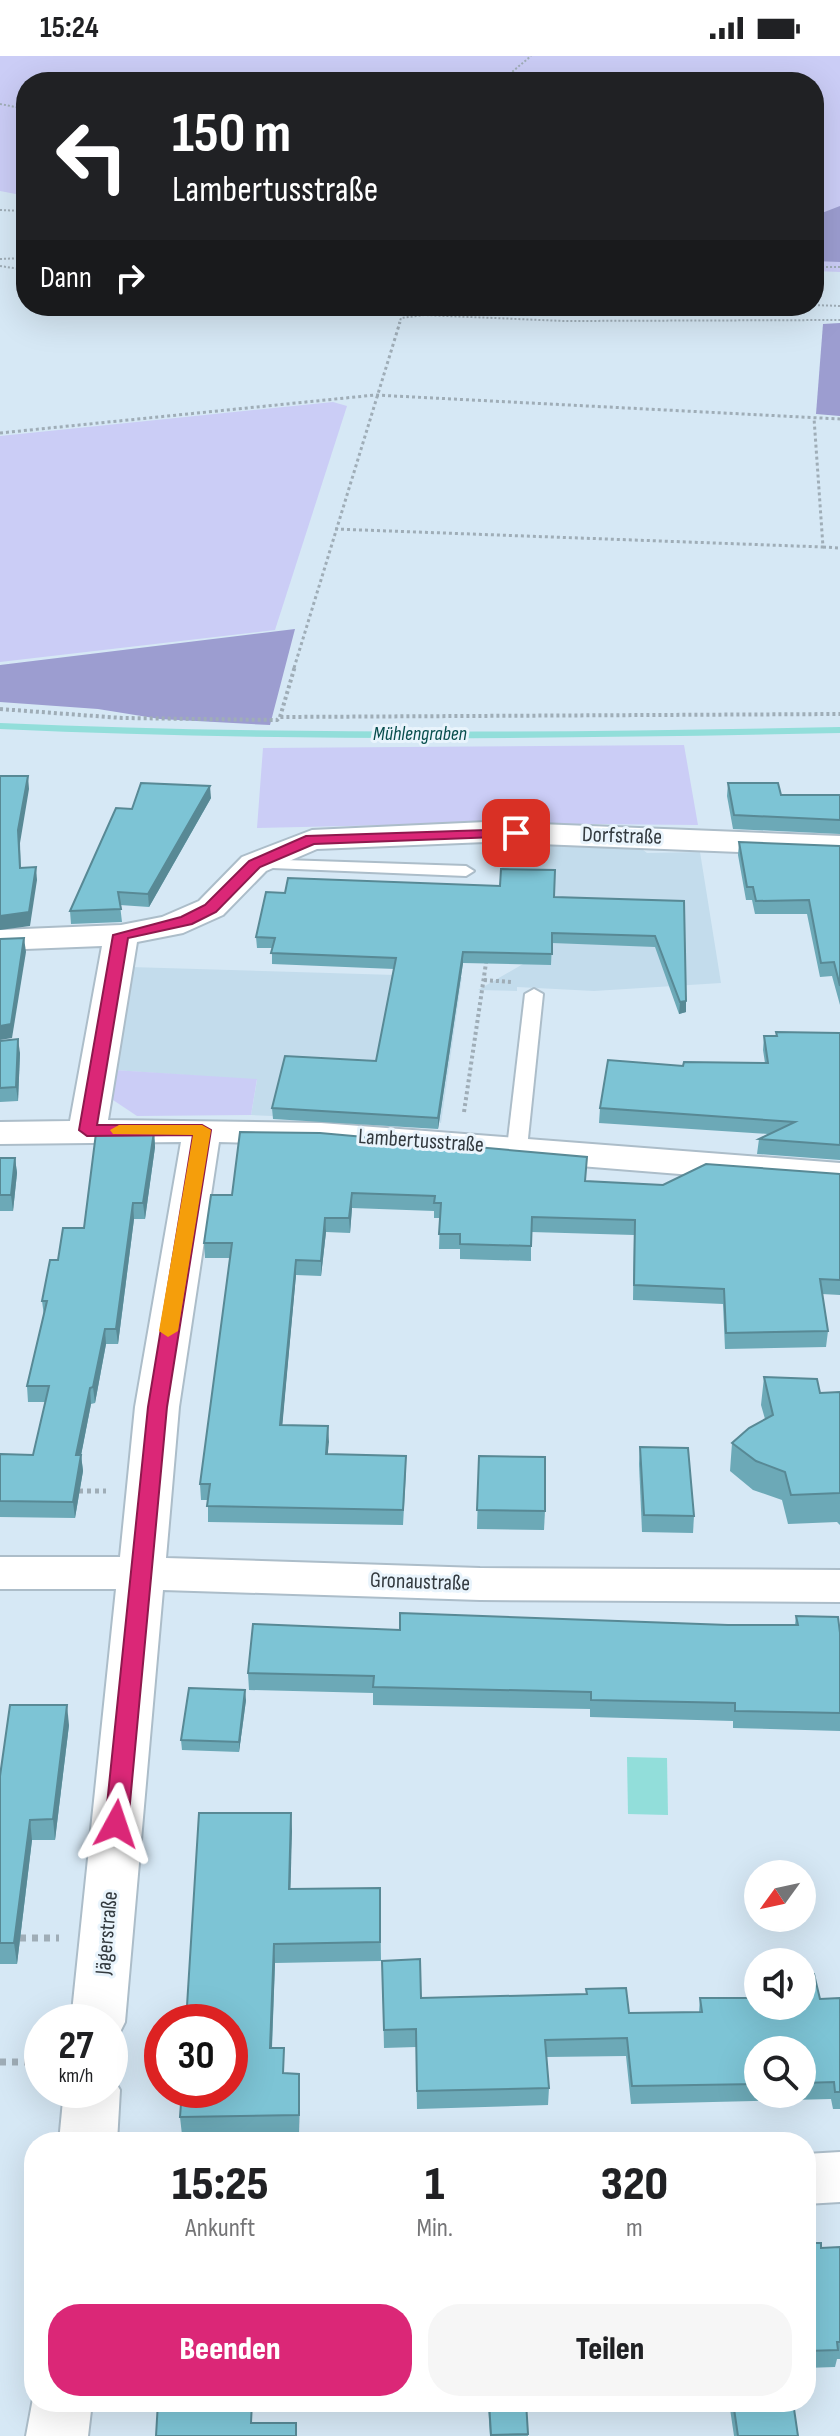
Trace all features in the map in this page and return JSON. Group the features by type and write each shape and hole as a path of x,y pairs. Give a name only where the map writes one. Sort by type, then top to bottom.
{"street":[{"name":"Dorfstraße","path":"0,940 121,935 171,926 211,908 254,864 312,840 486,832 840,846"},
{"path":"87,1130 121,935"},
{"name":"Lambertusstraße","path":"0,1133 202,1130 321,1134 517,1148 741,1170 840,1175"},
{"name":"Jägerstraße","path":"100,2004 157,1407 202,1130"},
{"name":"Gronaustraße","path":"0,1573 142,1573 480,1584 840,1586"},
{"path":"89,2132 91,2108"},
{"path":"816,2178 840,2177"},
{"path":"57,2436 60,2412"}],"lane":[{"path":"254,864 466,871"},
{"path":"517,1148 534,994"}],"path":[{"path":"512,72 531,56"},
{"path":"280,717 375,395 401,318 409,316"},
{"path":"438,316 564,321 840,320"},
{"path":"0,433 375,395 840,419"},
{"path":"814,418 823,547"},
{"path":"335,529 840,548"},
{"path":"0,709 122,718 277,720 280,717 840,714"},
{"path":"459,1144 486,963"},
{"path":"0,2062 24,2062"}],"shaded area":[{"path":"0,56 840,56 840,272 824,271 824,72 16,72 16,194 0,191"},
{"path":"840,206 840,262 824,261 824,212"},
{"path":"840,323 840,416 816,414 823,324"},
{"path":"333,402 347,406 275,630 0,662 0,436"},
{"path":"295,629 270,725 160,719 98,709 0,702 0,665"},
{"path":"684,745 698,825 483,823 257,828 263,748"},
{"path":"503,841 638,846 647,853 700,852 721,983 594,991 517,987 517,991 478,990 523,964 501,879"},
{"path":"130,967 462,977 441,1123 251,1115 257,1080 114,1070"},
{"path":"114,1070 257,1079 251,1115 137,1116 110,1098"},
{"path":"627,1757 667,1758 668,1815 628,1814"}],"building":[{"path":"0,776 28,776 18,830 20,868 36,867 29,912 0,916"},
{"path":"141,783 210,786 148,894 118,892 121,909 70,911 116,808 132,809"},
{"path":"728,783 778,783 781,795 840,795 840,820 734,815"},
{"path":"739,842 840,846 840,986 834,962 821,963 809,900 756,901 753,887 747,887"},
{"path":"501,869 555,870 554,897 684,901 686,1001 680,1002 655,936 552,933 552,954 463,952 438,1118 272,1108 285,1056 376,1061 396,958 271,953 275,938 256,937 266,892 285,893 288,878 500,886"},
{"path":"24,938 11,1024 0,1026 0,939"},
{"path":"776,1032 840,1033 840,1145 759,1139 795,1122 600,1108 608,1060 683,1066 684,1062 768,1063 764,1036 777,1036"},
{"path":"18,1039 16,1087 0,1088 0,1041"},
{"path":"154,1132 143,1203 133,1203 116,1329 105,1329 93,1387 90,1388 76,1455 81,1455 73,1502 0,1501 0,1454 33,1455 49,1386 27,1386 47,1301 42,1301 50,1260 58,1260 63,1228 84,1228 96,1133"},
{"path":"240,1132 320,1133 587,1157 585,1181 663,1185 706,1164 840,1174 840,1280 820,1279 828,1331 726,1333 724,1289 634,1285 635,1220 532,1217 531,1246 460,1244 460,1234 439,1234 441,1203 434,1203 435,1196 352,1193 349,1218 325,1218 321,1261 296,1260 280,1425 328,1426 326,1454 406,1456 403,1510 207,1506 210,1484 200,1484 232,1243 204,1243 211,1195 232,1195"},
{"path":"0,1158 15,1158 11,1195 0,1195"},
{"path":"764,1377 817,1379 820,1393 840,1392 840,1493 791,1495 785,1472 756,1461 732,1443 749,1428 773,1415"},
{"path":"640,1447 688,1448 694,1516 644,1515"},
{"path":"479,1456 545,1457 545,1511 477,1510"},
{"path":"400,1613 728,1625 798,1625 796,1616 838,1617 840,1713 735,1711 735,1703 591,1700 591,1692 373,1687 374,1676 248,1673 253,1624 400,1630"},
{"path":"189,1688 245,1690 239,1742 181,1740"},
{"path":"10,1705 67,1705 53,1819 30,1820 14,1943 0,1943 0,1776"},
{"path":"199,1813 291,1813 289,1889 380,1888 380,1942 274,1944 270,2048 284,2048 283,2073 299,2074 299,2115 180,2117 181,2108 248,2108 248,2004 187,2004"},
{"path":"420,1959 421,1998 587,1994 586,1989 626,1988 629,2013 702,2012 700,1998 744,1998 744,2020 816,2020 816,1982 820,1999 840,1998 840,2092 835,2092 834,2082 816,2083 816,2036 744,2036 744,2084 632,2086 627,2038 545,2040 549,2088 417,2091 416,2029 384,2030 382,1961"},
{"path":"816,2243 821,2243 821,2248 840,2247 838,2350 816,2351"},
{"path":"157,2412 252,2412 251,2423 296,2423 296,2436 156,2436"},
{"path":"490,2412 527,2412 528,2434 491,2435"},
{"path":"734,2412 794,2412 798,2436 738,2436"}],"waterway":[{"name":"Mühlengraben","path":"0,726 315,735 840,730"}],"slow traffic":[{"path":"119,1130 202,1130 168,1331"}],"route":[{"path":"116,1824 157,1407 181,1244 202,1130 87,1130 121,935 158,930 186,921 211,908 254,864 267,856 312,840 374,835 516,833"}]}
